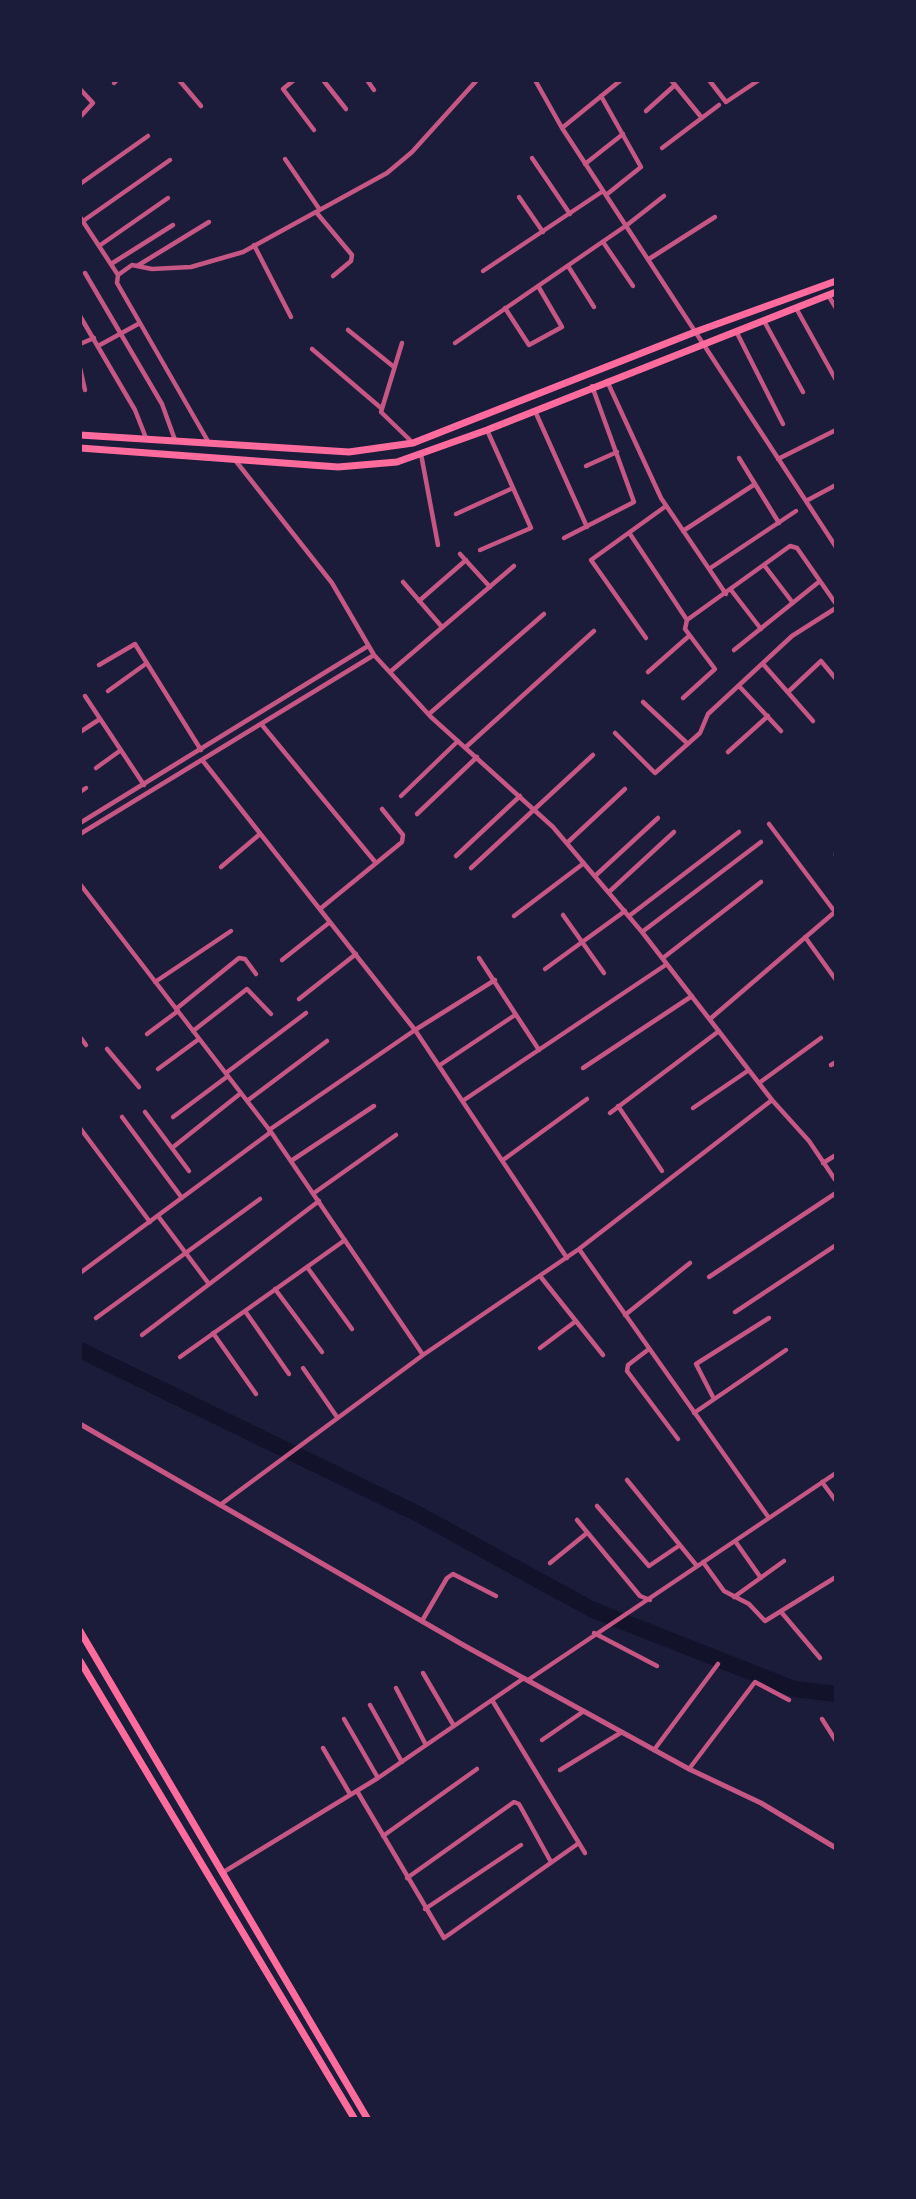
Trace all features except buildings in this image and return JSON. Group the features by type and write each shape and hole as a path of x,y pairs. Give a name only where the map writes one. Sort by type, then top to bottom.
{"main road":[{"path":"80,435 349,452 413,443 695,331 835,281"},
{"path":"80,448 338,467 397,462 487,430 607,380 832,294"},
{"path":"80,1631 367,2119"},
{"path":"80,1661 355,2119"},
{"path":"127,1740 139,1732"}],"street":[{"path":"179,80 201,106"},
{"path":"294,80 283,89 314,130"},
{"path":"323,80 346,109"},
{"path":"367,80 374,90"},
{"path":"136,265 152,269 199,266 254,246 381,177 407,157 477,80"},
{"path":"534,80 585,164 835,547"},
{"path":"562,128 621,80"},
{"path":"709,80 726,102 759,80"},
{"path":"646,111 673,83 702,118"},
{"path":"80,89 93,103 80,117"},
{"path":"483,271 640,167 601,96"},
{"path":"662,148 719,105"},
{"path":"585,164 623,134"},
{"path":"80,184 148,136"},
{"path":"532,158 570,214"},
{"path":"285,159 318,211 352,255 351,261 333,276"},
{"path":"170,160 82,219 118,275 117,283 209,443"},
{"path":"455,343 603,242 664,196"},
{"path":"519,197 542,232"},
{"path":"99,246 168,198"},
{"path":"649,259 715,217"},
{"path":"118,275 209,222"},
{"path":"111,264 173,225"},
{"path":"603,242 633,286"},
{"path":"254,246 291,317"},
{"path":"568,266 594,307"},
{"path":"85,273 164,408 175,440"},
{"path":"505,308 528,345 562,327 538,286"},
{"path":"832,294 835,309"},
{"path":"796,308 835,380"},
{"path":"80,316 135,410 146,438"},
{"path":"764,321 803,392"},
{"path":"98,346 140,323"},
{"path":"348,331 394,367"},
{"path":"736,331 783,424"},
{"path":"80,344 94,338"},
{"path":"402,343 381,408 383,416 413,443"},
{"path":"312,349 381,408"},
{"path":"80,368 85,390"},
{"path":"607,380 666,506 726,594"},
{"path":"564,538 634,502 592,386"},
{"path":"535,411 587,527"},
{"path":"480,550 531,528 487,430"},
{"path":"778,459 835,430"},
{"path":"586,466 617,452"},
{"path":"421,454 438,545"},
{"path":"739,458 779,523"},
{"path":"234,459 327,577 374,655 429,714 535,808 567,843 663,958 772,1100 808,1141 835,1181"},
{"path":"683,531 755,484"},
{"path":"806,501 835,485"},
{"path":"456,514 513,488"},
{"path":"646,638 591,560 666,506"},
{"path":"709,569 796,511"},
{"path":"630,534 687,620"},
{"path":"615,733 655,773 702,730 708,714 738,686 797,632 835,606 794,545 687,620 685,629 689,636 715,669 683,698"},
{"path":"460,554 489,587"},
{"path":"419,601 466,560"},
{"path":"764,565 793,603"},
{"path":"390,672 514,566"},
{"path":"734,650 820,581"},
{"path":"402,582 442,627"},
{"path":"732,590 761,629"},
{"path":"429,714 544,614"},
{"path":"466,747 594,631"},
{"path":"648,672 689,636"},
{"path":"99,665 132,644 147,663 201,750"},
{"path":"80,823 368,646"},
{"path":"80,834 374,655"},
{"path":"788,692 821,661 835,679"},
{"path":"108,691 147,663"},
{"path":"762,664 813,721"},
{"path":"738,686 781,731"},
{"path":"85,696 144,785"},
{"path":"643,702 688,744"},
{"path":"728,752 768,716"},
{"path":"80,732 100,719"},
{"path":"262,725 376,863"},
{"path":"401,796 458,741"},
{"path":"96,768 121,750"},
{"path":"471,868 593,755"},
{"path":"417,814 477,758"},
{"path":"203,761 415,1030 567,1258"},
{"path":"567,843 625,789"},
{"path":"456,856 520,796"},
{"path":"320,909 404,839 382,809"},
{"path":"595,876 658,818"},
{"path":"710,1019 835,912 769,824"},
{"path":"609,892 674,832"},
{"path":"545,969 627,914 739,832"},
{"path":"221,867 260,834"},
{"path":"642,932 761,842"},
{"path":"513,916 584,863"},
{"path":"663,958 761,882"},
{"path":"80,884 270,1131 423,1355"},
{"path":"563,915 604,973"},
{"path":"282,961 330,922"},
{"path":"155,982 231,931"},
{"path":"805,937 835,980"},
{"path":"299,999 356,954"},
{"path":"147,1034 239,958 245,958 256,974"},
{"path":"479,958 539,1050"},
{"path":"464,1100 667,964"},
{"path":"80,1273 270,1131 415,1030 495,980"},
{"path":"193,1031 247,989 271,1014"},
{"path":"583,1068 692,996"},
{"path":"173,1118 306,1013"},
{"path":"440,1065 515,1015"},
{"path":"610,1113 719,1031"},
{"path":"80,1037 86,1045"},
{"path":"759,1083 821,1038"},
{"path":"158,1069 199,1039"},
{"path":"247,1101 327,1041"},
{"path":"107,1049 139,1087"},
{"path":"693,1108 749,1070"},
{"path":"172,1148 241,1093"},
{"path":"503,1160 587,1099"},
{"path":"219,1505 423,1355 579,1250 772,1100"},
{"path":"291,1161 374,1106"},
{"path":"618,1106 662,1171"},
{"path":"145,1112 189,1171"},
{"path":"122,1117 182,1198"},
{"path":"80,1128 150,1222"},
{"path":"314,1193 396,1135"},
{"path":"823,1163 835,1155"},
{"path":"709,1277 835,1193"},
{"path":"96,1318 260,1199"},
{"path":"142,1335 319,1202"},
{"path":"158,1216 209,1284"},
{"path":"180,1357 345,1240"},
{"path":"735,1312 835,1245"},
{"path":"579,1250 769,1518"},
{"path":"625,1315 690,1263"},
{"path":"307,1267 352,1329"},
{"path":"540,1276 603,1355"},
{"path":"275,1289 323,1352"},
{"path":"244,1311 289,1374"},
{"path":"714,1399 696,1364 769,1318"},
{"path":"540,1348 576,1321"},
{"path":"213,1333 256,1394"},
{"path":"649,1349 628,1365 627,1371 678,1439"},
{"path":"694,1413 786,1350"},
{"path":"303,1368 337,1417"},
{"path":"80,1424 584,1712 689,1769 761,1803 835,1848"},
{"path":"221,1874 378,1778 594,1633 649,1601 835,1473"},
{"path":"627,1480 697,1566"},
{"path":"822,1482 835,1501"},
{"path":"597,1506 649,1566 680,1545"},
{"path":"577,1520 640,1596 649,1601"},
{"path":"550,1563 587,1533"},
{"path":"735,1541 761,1578"},
{"path":"734,1597 784,1561"},
{"path":"703,1562 724,1591 749,1604 765,1621 835,1577"},
{"path":"422,1621 447,1578 453,1574 496,1597"},
{"path":"782,1612 820,1658"},
{"path":"594,1633 657,1666"},
{"path":"654,1750 718,1664"},
{"path":"423,1673 454,1726"},
{"path":"689,1769 755,1682 789,1700"},
{"path":"396,1688 426,1745"},
{"path":"492,1700 585,1853"},
{"path":"370,1705 402,1762"},
{"path":"542,1740 584,1712"},
{"path":"344,1719 378,1778"},
{"path":"822,1719 835,1741"},
{"path":"560,1770 622,1732"},
{"path":"323,1748 351,1794"},
{"path":"383,1836 477,1769"},
{"path":"357,1791 442,1937 449,1938 579,1843"},
{"path":"407,1878 514,1802 519,1804 551,1863"},
{"path":"425,1909 522,1845"}],"waterway":[{"path":"80,1350 418,1514 591,1609 794,1689 836,1694"}]}
